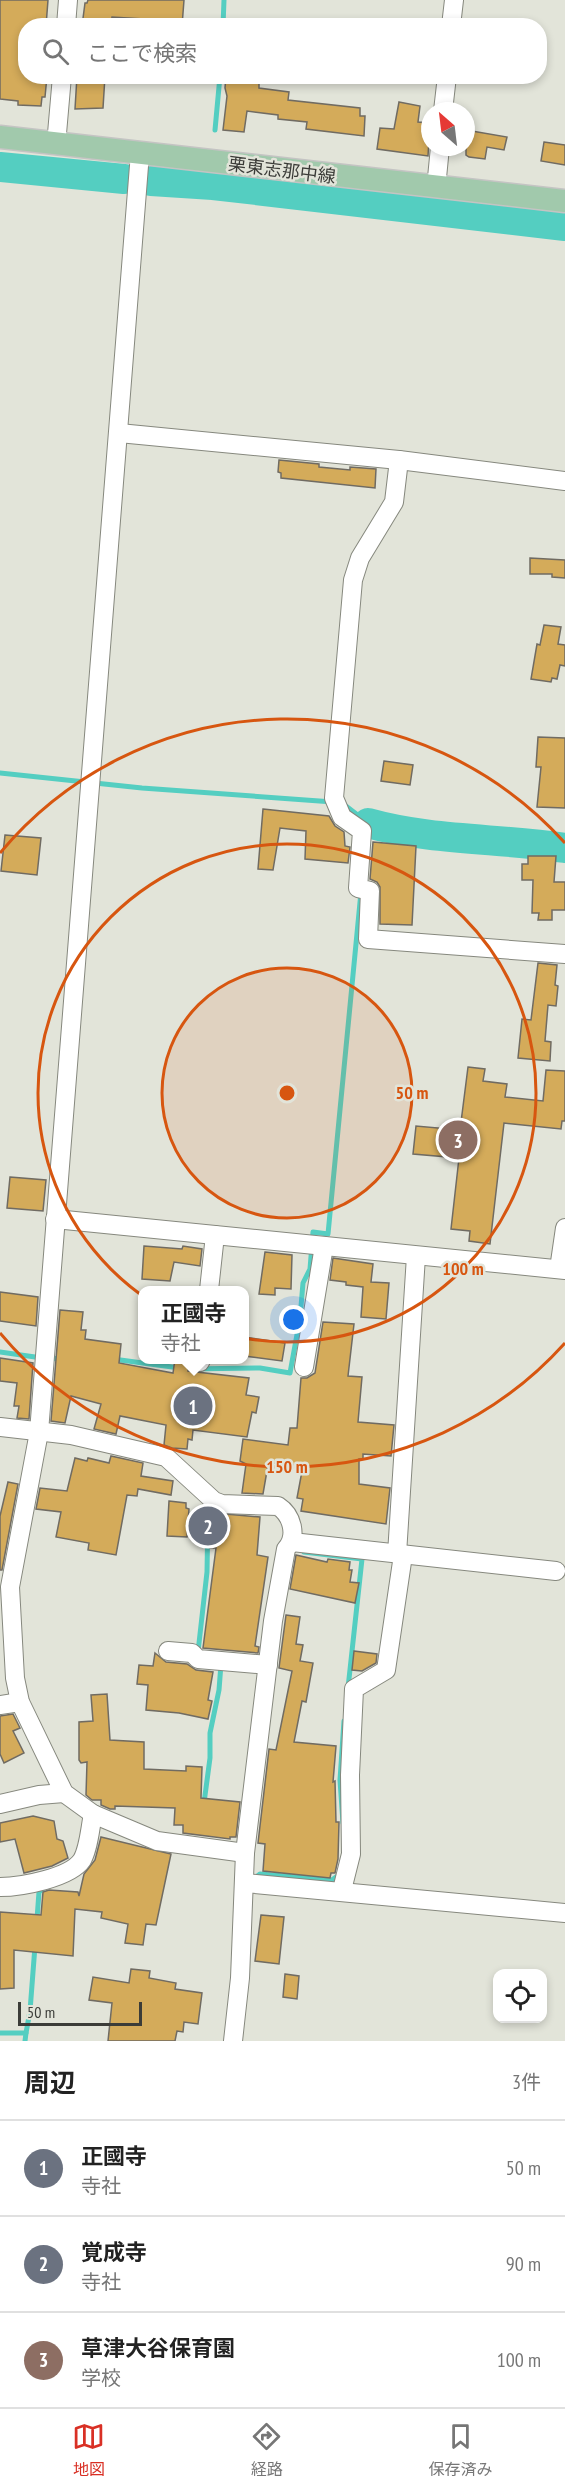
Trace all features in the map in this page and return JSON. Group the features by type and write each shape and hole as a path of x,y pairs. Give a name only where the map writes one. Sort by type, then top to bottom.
{"main road":[{"name":"栗東志那中線","path":"0,137 565,201"}],"street":[{"path":"67,18 68,0"},
{"path":"453,18 454,0"},
{"path":"56,144 61,84"},
{"path":"444,102 446,84"},
{"path":"140,153 39,1432 10,1587 13,1655 20,1702 64,1793 93,1814 157,1841 245,1853"},
{"path":"436,188 439,156"},
{"path":"119,433 399,460 565,481"},
{"path":"399,460 394,502 360,558 353,580 334,798 342,817 362,831 358,888 370,891 368,939 565,954"},
{"path":"55,1219 562,1270 565,1228"},
{"path":"209,1286 215,1235"},
{"path":"304,1367 324,1246"},
{"path":"342,1890 351,1854 350,1775 354,1689 386,1670 400,1555 416,1256"},
{"path":"0,1427 71,1435 166,1457 214,1501 222,1504 278,1506 284,1510 293,1525 292,1542 286,1549 268,1665 245,1853 251,1883 233,2041"},
{"path":"292,1542 556,1571"},
{"path":"168,1651 192,1653 198,1659 268,1665"},
{"path":"0,1705 20,1702"},
{"path":"0,1804 39,1795 64,1793"},
{"path":"0,1887 21,1887 45,1880 76,1866 83,1857 93,1814"},
{"path":"251,1883 565,1913"}],"building":[{"path":"0,0 48,0 47,18 18,18 18,84 46,84 45,97 42,97 41,106 18,105 18,101 0,99"},
{"path":"88,0 184,0 183,18 83,18 85,3"},
{"path":"77,84 104,84 103,108 75,109"},
{"path":"225,84 259,84 259,88 289,92 288,100 360,108 360,116 365,116 364,136 306,129 307,122 278,119 278,115 247,111 244,132 223,130 227,96"},
{"path":"399,102 420,106 418,122 421,122 421,155 377,149 380,128 394,129"},
{"path":"475,132 507,137 504,150 487,147 485,159 468,156 475,156"},
{"path":"544,142 565,145 565,165 541,161"},
{"path":"279,460 350,470 350,467 376,469 375,488 281,478 281,473 278,472"},
{"path":"530,558 565,560 565,578 552,577 552,574 530,574"},
{"path":"544,625 561,627 558,644 565,645 565,666 560,665 557,679 552,678 551,682 531,679 537,644 540,645"},
{"path":"538,737 565,738 565,808 537,807 541,767 536,767"},
{"path":"384,761 413,765 410,785 381,781"},
{"path":"263,809 329,816 335,826 344,832 345,846 350,847 348,863 305,859 306,831 280,828 273,870 258,869"},
{"path":"5,835 41,838 37,875 1,871"},
{"path":"373,842 416,846 412,925 380,924 380,887 377,882 370,879"},
{"path":"528,856 556,856 554,882 565,882 565,910 552,910 552,920 538,920 539,913 532,913 533,880 522,880 522,864 528,864"},
{"path":"538,963 557,965 556,1006 548,1005 545,1041 551,1042 550,1061 518,1058 522,1019 531,1020"},
{"path":"468,1067 485,1069 483,1081 507,1084 505,1097 543,1101 546,1070 565,1071 565,1121 562,1121 561,1129 504,1123 490,1244 469,1241 470,1231 451,1229 459,1158 413,1154 416,1126 460,1130"},
{"path":"10,1177 46,1180 43,1211 7,1208"},
{"path":"144,1246 182,1249 183,1246 202,1249 200,1266 174,1262 170,1281 142,1279"},
{"path":"265,1252 292,1255 291,1289 275,1288 275,1295 259,1294"},
{"path":"333,1258 373,1264 371,1282 389,1283 386,1319 361,1317 363,1287 330,1280"},
{"path":"0,1292 38,1297 36,1326 0,1321"},
{"path":"60,1310 83,1312 81,1330 86,1330 85,1339 121,1344 119,1363 173,1373 174,1364 189,1364 188,1371 249,1378 246,1395 259,1397 256,1413 252,1412 247,1437 193,1430 192,1440 188,1439 187,1449 164,1445 166,1425 120,1416 116,1434 94,1429 101,1404 71,1396 65,1423 51,1421"},
{"path":"323,1322 354,1324 348,1376 362,1377 358,1422 394,1425 391,1456 363,1454 363,1459 359,1459 359,1484 390,1488 386,1524 301,1511 303,1499 297,1498 303,1466 273,1463 273,1466 268,1465 263,1494 242,1493 246,1464 240,1461 243,1439 288,1445 290,1428 297,1428 301,1378 307,1378 315,1373"},
{"path":"249,1338 285,1343 282,1361 249,1357"},
{"path":"0,1358 33,1363 29,1419 17,1418 19,1406 14,1406 17,1383 0,1381"},
{"path":"111,1456 143,1463 141,1476 173,1481 171,1495 138,1489 137,1496 127,1495 116,1555 88,1550 89,1543 56,1537 61,1512 36,1509 40,1488 67,1491 75,1458 87,1461 88,1458 109,1463"},
{"path":"8,1482 18,1484 2,1570 0,1570 0,1516"},
{"path":"169,1501 186,1503 186,1508 189,1509 187,1537 167,1536"},
{"path":"214,1513 260,1517 257,1555 268,1557 255,1646 259,1647 258,1653 203,1648 216,1548 210,1548"},
{"path":"296,1555 327,1562 328,1559 350,1562 349,1570 352,1570 350,1582 359,1583 355,1603 290,1589"},
{"path":"286,1615 300,1617 296,1644 303,1645 300,1661 313,1663 306,1702 302,1701 294,1742 336,1746 333,1782 335,1781 336,1822 339,1822 338,1859 335,1873 331,1873 330,1878 263,1871 265,1844 258,1843 269,1749 276,1750 292,1671 279,1668"},
{"path":"354,1651 377,1654 376,1663 362,1671 352,1670"},
{"path":"155,1653 166,1662 187,1664 196,1670 213,1672 208,1700 212,1701 208,1719 146,1710 148,1685 137,1684 139,1665 153,1666"},
{"path":"107,1694 110,1740 144,1742 144,1769 186,1771 186,1766 202,1767 201,1798 240,1802 236,1837 230,1837 230,1839 183,1833 183,1825 174,1825 175,1808 115,1806 115,1809 110,1809 101,1805 101,1800 92,1800 86,1795 87,1762 81,1763 79,1760 79,1722 93,1721 91,1695"},
{"path":"13,1714 20,1728 13,1731 24,1753 4,1763 0,1754 0,1716"},
{"path":"33,1816 54,1821 57,1839 63,1841 68,1858 52,1866 24,1873 15,1839 0,1842 0,1823"},
{"path":"101,1837 171,1854 156,1925 146,1924 143,1945 125,1943 128,1924 101,1918 102,1912 75,1909 73,1956 14,1950 14,1988 0,1989 0,1912 41,1915 43,1892 49,1890 78,1892 79,1896 84,1874 95,1860"},
{"path":"261,1915 284,1917 279,1964 255,1961"},
{"path":"131,1969 150,1971 149,1978 176,1983 175,1989 202,1993 198,2024 184,2022 183,2032 177,2031 175,2041 108,2041 112,2003 89,2000 93,1977 129,1983"},
{"path":"285,1974 299,1976 297,1999 283,1997"}],"waterway":[{"path":"223,18 224,0"},
{"path":"215,130 219,84"},
{"path":"0,167 124,179"},
{"path":"151,181 213,185 565,226"},
{"path":"0,773 142,788 333,802"},
{"path":"342,803 368,823 367,829"},
{"path":"368,823 416,833 565,848"},
{"path":"150,1364 187,1369 260,1368 290,1373 300,1318 303,1283 310,1269 313,1232 328,1234 361,892"},
{"path":"0,1352 49,1359 62,1358"},
{"path":"113,1359 138,1362"},
{"path":"198,1652 207,1572 208,1513 216,1509"},
{"path":"304,1552 362,1559 348,1688"},
{"path":"204,1803 210,1758 210,1733 219,1690 221,1664"},
{"path":"343,1823 340,1780 344,1721"},
{"path":"255,1878 260,1874 332,1880 340,1874"},
{"path":"37,1919 39,1892 45,1887"},
{"path":"26,2033 35,1946"},
{"path":"0,2033 26,2033 25,2041"}],"place":[{"name":"草津大谷保育園","path":"458,1140"},
{"name":"正國寺","path":"193,1406"},
{"name":"覚成寺","path":"208,1526"}]}
